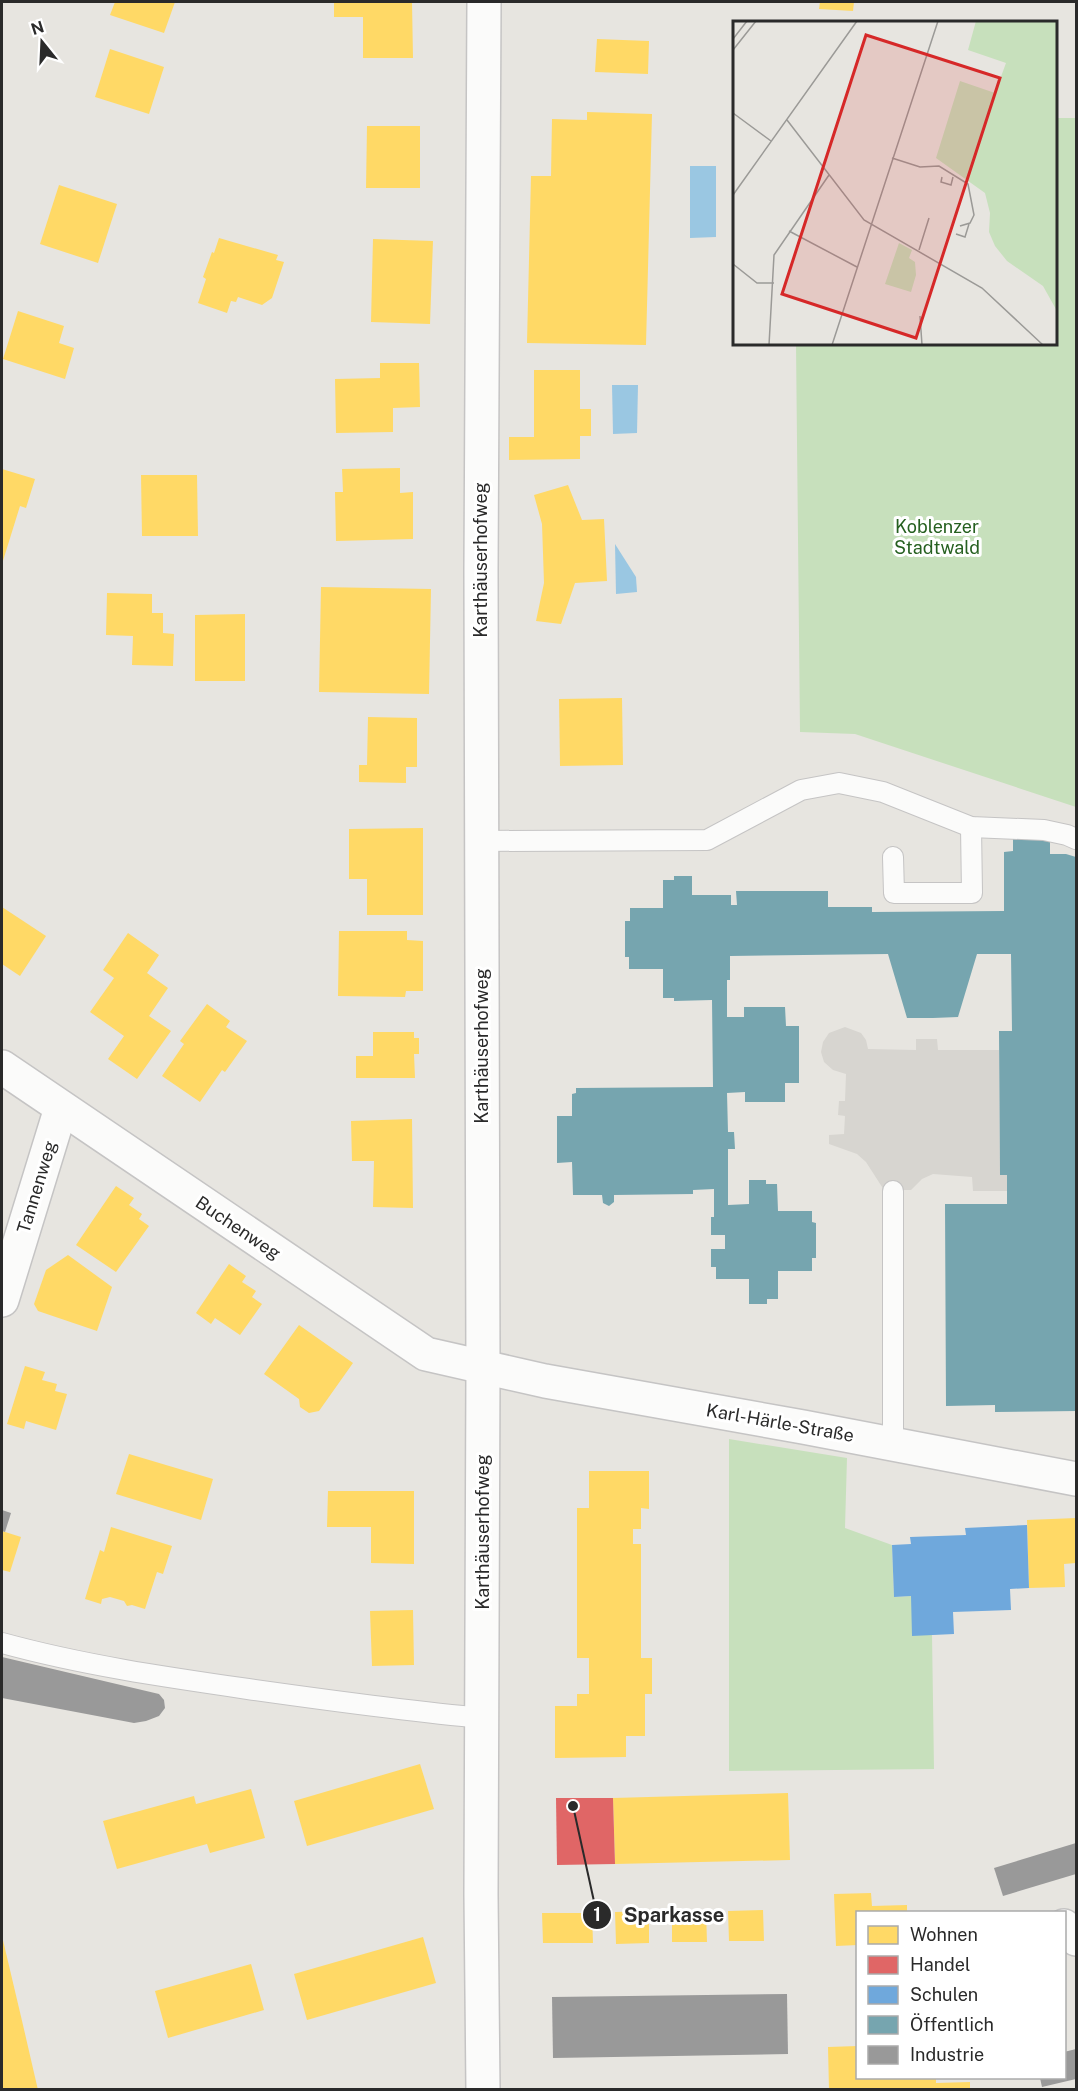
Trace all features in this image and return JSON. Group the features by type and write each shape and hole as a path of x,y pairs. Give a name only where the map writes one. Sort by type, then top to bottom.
{"street":[{"name":"Karthäuserhofweg","path":"483,2090 481,841 484,2"},
{"name":"Buchenweg","path":"2,1066 426,1354 483,1368"},
{"name":"Tannenweg","path":"2,1300 61,1108"},
{"name":"Karl-Härle-Straße","path":"483,1368 1077,1479"},
{"path":"1066,1927 1077,1939"}],"lane":[{"path":"481,841 707,840 801,790 839,783 883,792 971,827 1044,830 1067,835 1077,840"},
{"path":"893,857 894,892 972,893 971,827"},
{"path":"893,1191 893,1444"},
{"path":"2,1643 29,1651 158,1676 408,1711 483,1718"}],"green space":[{"name":"Koblenzer Stadtwald","path":"1057,118 1076,118 1076,807 855,734 800,732 796,345 1057,345"},
{"path":"729,1439 847,1458 845,1528 892,1545 894,1597 911,1596 932,1634 934,1769 729,1771"}],"shaded area":[{"path":"845,1027 861,1033 868,1049 916,1050 916,1039 937,1039 938,1050 999,1050 1000,1175 1007,1175 1007,1191 973,1191 972,1177 933,1174 922,1179 911,1190 884,1190 866,1162 857,1154 829,1144 829,1135 844,1134 845,1116 838,1115 839,1101 845,1101 846,1074 833,1070 824,1062 821,1052 823,1042 829,1033"}],"water":[{"path":"690,166 716,166 716,237 690,238"},
{"path":"612,385 638,385 637,433 613,434"},
{"path":"615,544 636,577 637,592 616,594"}],"building: Wohnen":[{"path":"115,2 175,2 164,33 110,15"},
{"path":"334,2 412,2 413,58 363,58 363,17 334,17"},
{"path":"820,2 854,2 853,11 819,9"},
{"path":"597,39 649,41 648,74 595,72"},
{"path":"110,49 164,67 149,114 95,97"},
{"path":"587,112 652,114 646,345 527,343 531,176 551,176 552,119 587,120"},
{"path":"367,126 420,126 420,188 366,188"},
{"path":"59,185 117,204 98,263 40,244"},
{"path":"219,238 278,255 276,260 284,262 272,298 262,305 238,297 236,302 231,301 227,313 198,303 206,279 203,277"},
{"path":"373,239 433,241 430,324 371,322"},
{"path":"18,311 64,326 59,343 74,348 65,379 3,359"},
{"path":"380,363 419,363 420,407 393,408 393,432 336,433 335,379 380,378"},
{"path":"534,370 580,370 580,409 591,409 591,436 580,436 580,459 509,460 509,437 534,437"},
{"path":"400,468 400,493 413,492 413,539 336,541 335,492 343,492 342,469"},
{"path":"2,469 35,479 26,508 20,506 2,564"},
{"path":"141,475 197,475 198,536 142,536"},
{"path":"568,485 582,520 604,519 607,581 575,583 561,624 536,621 544,583 542,524 534,495"},
{"path":"321,587 431,589 429,694 319,692"},
{"path":"107,593 152,594 152,613 163,613 163,633 174,634 173,666 132,665 133,636 106,635"},
{"path":"245,614 245,681 195,681 195,615"},
{"path":"622,698 623,765 560,766 559,699"},
{"path":"368,717 417,718 417,767 406,767 406,783 359,782 359,765 367,765"},
{"path":"423,828 423,915 367,915 367,879 349,879 349,829"},
{"path":"2,907 46,936 20,976 2,964"},
{"path":"339,931 407,931 407,940 423,941 423,991 406,991 405,997 338,996"},
{"path":"128,933 159,955 147,973 168,988 149,1016 171,1031 137,1079 108,1059 124,1036 90,1012 114,978 103,970"},
{"path":"207,1004 230,1021 226,1027 247,1041 225,1072 222,1070 200,1102 162,1076 184,1044 180,1041"},
{"path":"373,1032 414,1032 414,1038 419,1038 419,1054 414,1054 415,1078 356,1078 356,1056 373,1056"},
{"path":"412,1119 413,1208 373,1207 374,1161 352,1161 351,1121"},
{"path":"116,1186 134,1198 129,1205 142,1214 139,1219 149,1226 116,1272 76,1245"},
{"path":"68,1255 112,1287 97,1331 38,1311 34,1304 46,1270"},
{"path":"229,1264 246,1276 242,1282 256,1291 252,1297 262,1304 240,1335 215,1318 211,1324 196,1313"},
{"path":"299,1325 353,1363 319,1411 309,1413 300,1407 299,1399 264,1374"},
{"path":"25,1366 45,1372 42,1380 57,1384 55,1391 67,1394 56,1430 26,1421 24,1429 7,1424"},
{"path":"129,1454 213,1479 201,1520 116,1494"},
{"path":"589,1471 649,1471 649,1509 641,1508 641,1529 633,1529 633,1544 641,1544 641,1658 652,1658 652,1694 645,1694 645,1736 626,1736 626,1757 555,1758 555,1706 577,1706 577,1694 589,1694 589,1658 577,1658 577,1508 589,1508"},
{"path":"328,1491 414,1491 414,1564 371,1563 371,1527 327,1527"},
{"path":"1076,1518 1076,1563 1064,1564 1065,1587 1029,1588 1027,1520"},
{"path":"111,1527 172,1546 163,1574 157,1572 145,1609 132,1605 127,1606 124,1601 110,1597 102,1599 101,1604 85,1599 100,1550 104,1552"},
{"path":"2,1531 21,1537 10,1572 2,1570"},
{"path":"413,1610 414,1665 372,1666 370,1611"},
{"path":"420,1764 434,1809 307,1846 294,1801"},
{"path":"251,1789 265,1838 210,1853 207,1844 117,1869 103,1821 194,1796 196,1804"},
{"path":"788,1793 790,1860 615,1864 613,1798"},
{"path":"871,1893 872,1906 907,1905 907,1911 856,1911 856,1945 836,1946 834,1894"},
{"path":"763,1910 764,1941 729,1941 728,1911"},
{"path":"649,1911 649,1943 616,1944 615,1912"},
{"path":"672,1911 706,1911 707,1942 672,1942"},
{"path":"542,1913 592,1913 593,1943 543,1943"},
{"path":"2,1936 23,2025 38,2090 2,2090"},
{"path":"423,1937 436,1983 307,2020 294,1974"},
{"path":"251,1964 264,2010 168,2038 155,1991"},
{"path":"856,2046 856,2079 936,2079 936,2083 970,2082 970,2090 829,2090 828,2047"}],"building: Handel":[{"path":"556,1798 613,1798 615,1864 557,1865"}],"building: Schulen":[{"path":"1027,1525 1029,1588 1010,1589 1011,1610 953,1612 954,1634 912,1636 911,1596 894,1597 892,1545 911,1544 910,1537 966,1535 965,1528"}],"building: Öffentlich":[{"path":"1050,835 1050,854 1066,854 1076,857 1076,1411 995,1412 995,1405 946,1406 945,1204 1007,1204 1007,1175 1000,1175 999,1031 1012,1031 1011,954 977,954 958,1017 933,1018 907,1018 888,954 730,956 730,980 727,980 727,1017 744,1017 744,1007 785,1007 786,1026 799,1026 799,1083 785,1083 785,1102 745,1102 745,1092 727,1093 728,1132 734,1132 735,1149 728,1149 728,1205 749,1204 749,1180 766,1180 766,1184 777,1184 778,1211 812,1211 812,1222 816,1223 816,1258 812,1258 812,1271 778,1271 778,1299 767,1299 767,1304 749,1304 749,1279 716,1279 716,1267 711,1267 711,1249 725,1249 725,1235 711,1235 711,1217 714,1217 714,1189 693,1190 693,1194 614,1195 614,1202 609,1206 603,1203 602,1195 573,1195 572,1162 557,1163 557,1116 572,1116 572,1094 576,1093 576,1088 713,1087 712,1000 674,1001 674,998 663,998 663,969 629,969 629,957 625,957 625,921 630,921 630,908 663,908 663,880 674,880 674,876 692,876 692,895 731,895 731,905 737,905 736,891 828,891 828,907 872,907 872,912 1004,911 1004,852 1013,851 1013,836"}],"building: Industrie":[{"path":"2,1510 11,1513 5,1532 2,1531"},
{"path":"2,1657 159,1694 164,1700 165,1708 159,1716 134,1723 2,1698"},
{"path":"1076,1843 1076,1874 1003,1896 994,1868"},
{"path":"787,1994 788,2054 553,2058 552,1997"},
{"path":"1076,2049 1076,2079 1042,2087 1040,2079 1066,2079 1066,2052"}],"place":[{"name":"Sparkasse","path":"573,1806"}]}
